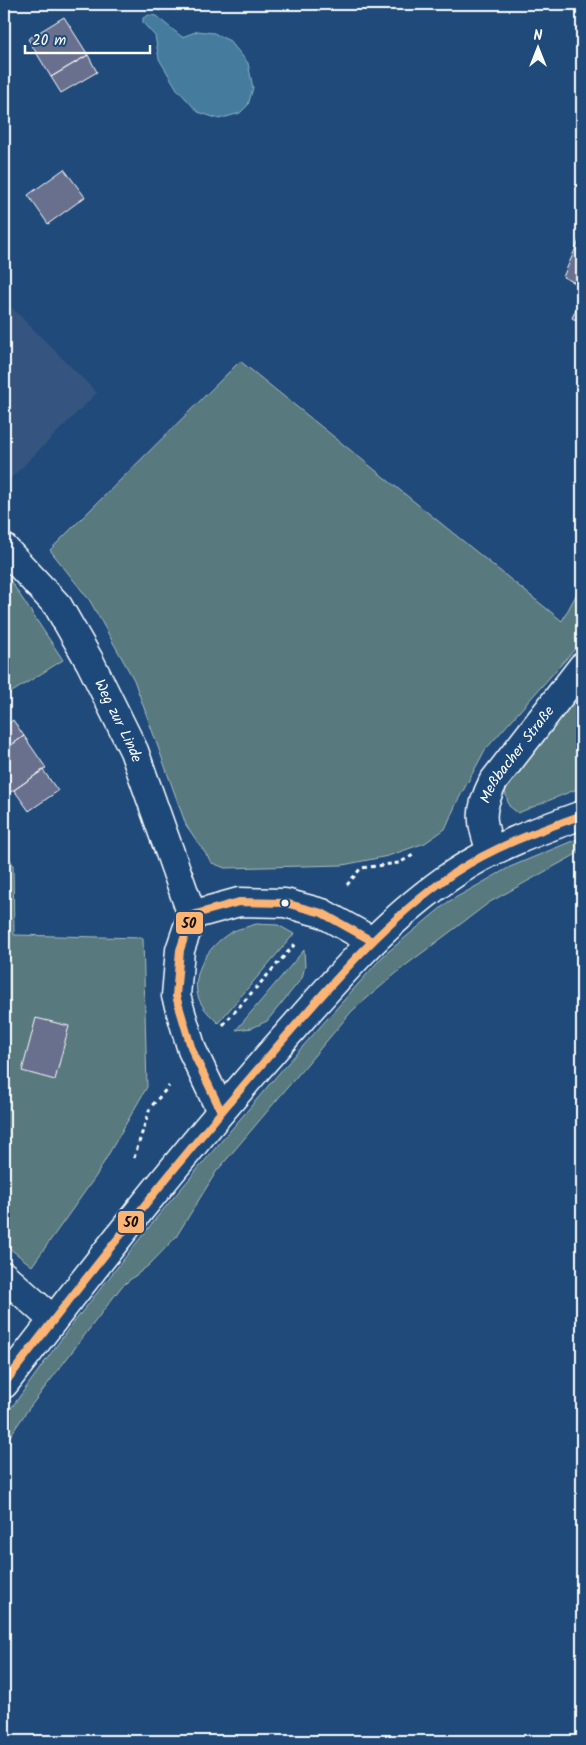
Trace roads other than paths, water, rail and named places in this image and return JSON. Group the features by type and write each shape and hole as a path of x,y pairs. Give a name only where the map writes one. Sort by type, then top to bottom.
{"street":[{"name":"Weg zur Linde","path":"4,548 58,606 90,662 134,751 192,915"},
{"name":"Meßbacher Straße","path":"491,852 484,830 482,813 486,797 493,782 582,667"},
{"path":"4,1384 221,1111 372,941 416,902 454,874 491,852 531,833 582,815"},
{"path":"221,1111 192,1050 176,996 180,950 192,915 239,902 284,903 322,914 372,941"},
{"path":"4,1276 53,1320"}]}
